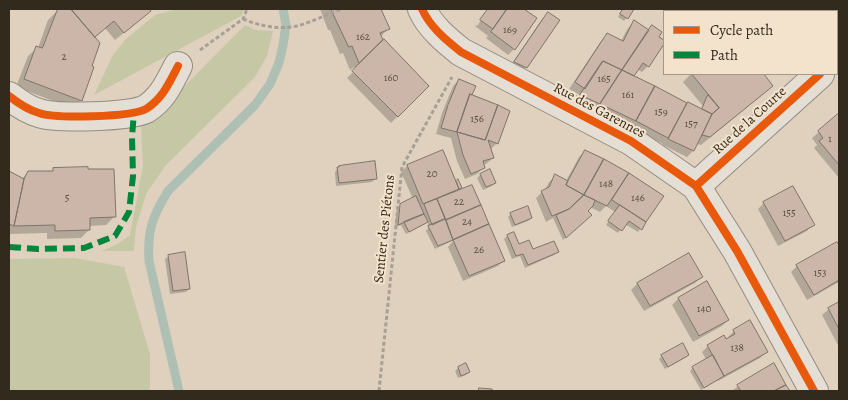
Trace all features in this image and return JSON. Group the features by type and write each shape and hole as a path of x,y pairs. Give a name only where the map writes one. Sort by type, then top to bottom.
{"street":[{"name":"Rue des Garennes","path":"422,9 425,16 440,34 461,52 631,141 696,186 737,251 814,391"},
{"path":"9,96 28,109 39,114 53,116 95,116 134,112 145,109 162,95 178,66"},
{"name":"Rue de la Courte","path":"696,186 819,75"}],"path":[{"path":"178,66 243,19 247,9"},
{"path":"243,19 257,25 274,28 296,26 342,9"}],"green space":[{"path":"177,9 244,9 241,16 94,95 113,55 126,39 155,15"},
{"path":"245,25 256,30 273,31 267,56 255,77 166,165 146,194 136,227 134,251 101,251 118,244 130,235 143,166 141,127 145,126"},
{"path":"75,258 124,267 150,354 150,391 9,391 9,259"}],"building":[{"path":"58,9 71,9 100,43 82,101 24,79 36,46 42,48"},
{"path":"71,9 150,9 151,11 124,33 114,21 95,37"},
{"path":"331,9 381,9 390,29 380,33 383,40 359,63 352,46 349,47"},
{"path":"488,9 507,9 493,29 480,20"},
{"path":"507,9 524,9 537,18 515,50 491,32"},
{"path":"623,9 634,9 628,19 620,14"},
{"path":"734,9 812,10 736,10"},
{"path":"548,12 560,20 527,68 514,62"},
{"path":"634,20 649,30 622,70 603,61 585,89 575,82 607,33 623,41"},
{"path":"652,25 662,32 659,37 663,39 663,46 649,67 643,63 634,76 622,70"},
{"path":"384,39 429,86 398,117 352,71"},
{"path":"603,61 622,70 600,104 580,95"},
{"path":"622,70 655,86 636,121 600,104"},
{"path":"693,75 765,75 773,86 710,137 702,135 712,114 719,108"},
{"path":"459,79 476,86 472,95 470,94 457,132 441,128"},
{"path":"655,86 687,103 668,138 636,121"},
{"path":"470,94 498,105 485,140 457,132"},
{"path":"708,95 719,108 712,114 702,109"},
{"path":"688,102 712,114 694,151 668,139"},
{"path":"498,105 510,111 498,144 488,140 494,158 483,161 485,168 471,174 463,155 457,132 485,140"},
{"path":"839,113 839,165 819,141 823,138 818,131"},
{"path":"443,150 459,189 423,204 407,165"},
{"path":"585,150 604,159 584,195 566,185"},
{"path":"604,159 629,173 607,206 584,195"},
{"path":"375,161 377,179 339,183 337,167"},
{"path":"88,167 88,169 114,169 116,217 90,218 90,230 55,231 55,225 14,226 24,179 28,171 53,171 53,168"},
{"path":"490,169 496,183 486,187 480,174"},
{"path":"9,171 24,179 14,226 9,224"},
{"path":"629,173 664,196 646,222 612,200"},
{"path":"555,174 568,181 566,185 584,195 569,209 552,216 541,191 549,187"},
{"path":"458,179 462,188 459,189 456,181"},
{"path":"472,185 481,205 446,220 437,199"},
{"path":"793,186 815,225 785,241 763,202"},
{"path":"584,195 595,200 593,206 588,211 592,215 566,238 556,215 569,209"},
{"path":"416,196 424,214 398,225 400,204"},
{"path":"437,199 445,219 432,225 424,204"},
{"path":"481,205 489,224 453,240 446,220"},
{"path":"620,205 646,222 642,230 629,221 622,231 608,221"},
{"path":"528,206 532,218 515,225 510,213"},
{"path":"424,214 428,222 409,232 404,222"},
{"path":"445,219 453,240 438,246 428,226"},
{"path":"489,224 505,261 469,276 453,240"},
{"path":"514,232 519,244 529,240 533,249 554,241 559,252 528,265 523,254 516,256 507,235"},
{"path":"837,242 839,245 839,280 814,295 796,265"},
{"path":"185,252 190,289 173,291 168,255"},
{"path":"689,253 703,277 650,306 637,283"},
{"path":"707,281 729,320 699,336 678,298"},
{"path":"839,302 839,329 828,308"},
{"path":"750,320 768,352 724,376 707,345 724,335 726,339 735,334 733,330"},
{"path":"683,343 689,355 668,367 661,355"},
{"path":"713,355 724,376 704,388 692,367"},
{"path":"466,363 470,372 461,376 458,367"},
{"path":"774,363 786,385 774,391 741,391 737,385"},
{"path":"786,385 790,391 774,391"},
{"path":"479,388 492,389 492,391 479,391"}],"waterway":[{"path":"179,391 149,261 149,241 152,224 168,191 255,105 270,84 279,63 283,45 286,25 283,9"}],"marked path":[{"path":"9,247 38,249 84,248 115,236 129,212 133,176 132,137 134,112"}],"cycle path":[{"path":"422,9 434,27 461,52 631,141 696,186 737,251 814,391"},
{"path":"9,96 31,110 48,115 93,116 138,112 146,109 157,100 165,90 178,66"},
{"path":"696,186 819,75"}]}
